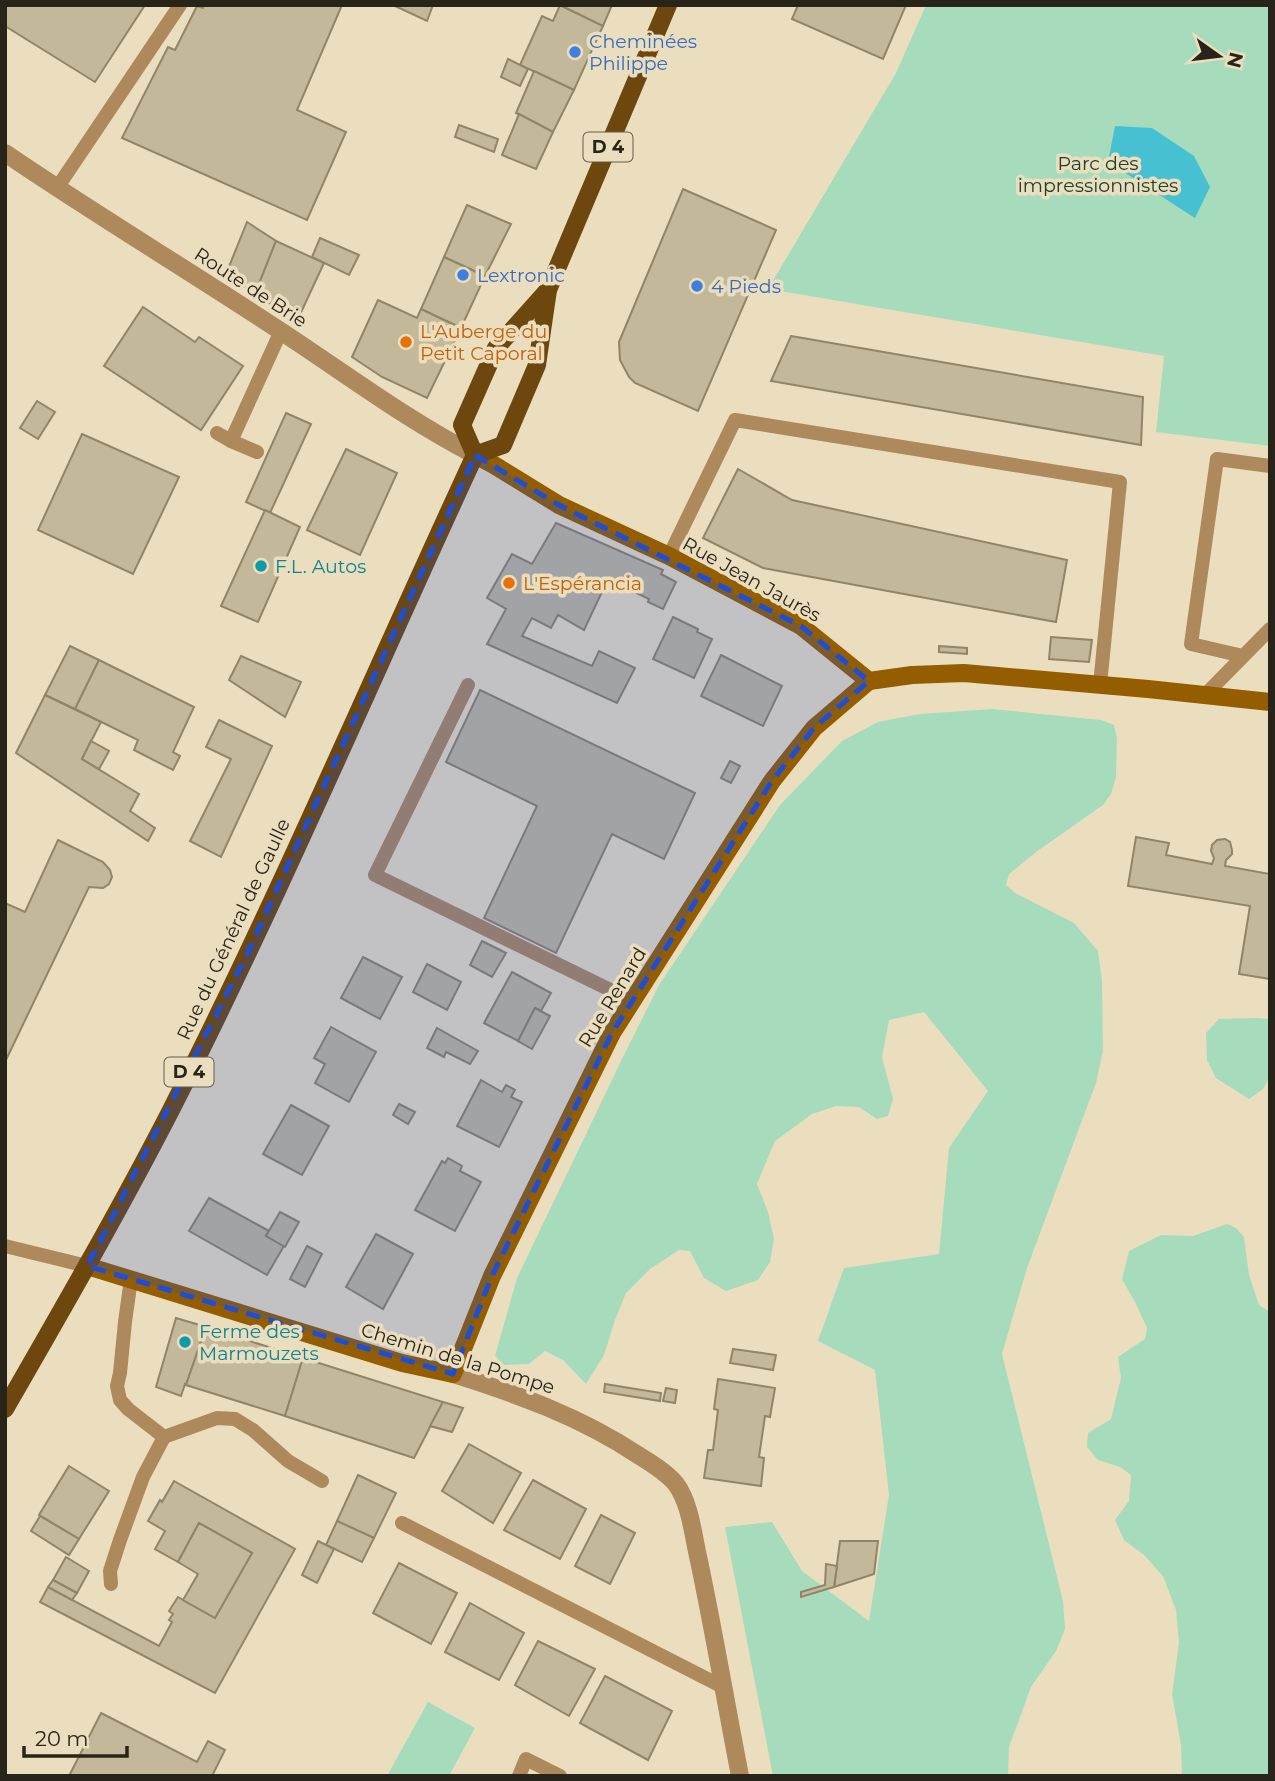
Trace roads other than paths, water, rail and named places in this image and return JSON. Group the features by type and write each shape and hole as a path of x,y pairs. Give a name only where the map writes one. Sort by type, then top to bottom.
{"main road":[{"name":"D 4","path":"548,290 496,348 462,425 475,455 503,445 537,365 548,290 668,5"},
{"name":"Rue du Général de Gaulle","path":"5,1409 87,1266 171,1110 247,954 475,455"}],"street":[{"name":"Route de Brie","path":"5,153 281,331 414,421 475,455"},
{"name":"Rue Jean Jaurès","path":"475,455 559,505 669,556 801,626 869,681"},
{"path":"869,681 912,675 964,673 1270,702"},
{"name":"Rue Renard","path":"453,1374 492,1276 612,1033 772,781 814,728 869,681"},
{"name":"Chemin de la Pompe","path":"87,1266 402,1363 453,1374 498,1388 566,1415 615,1439 664,1472 677,1485 693,1532 740,1776"}],"lane":[{"path":"57,188 180,5"},
{"path":"231,441 281,331"},
{"path":"669,556 735,420 1120,482 1100,685"},
{"path":"217,433 257,452"},
{"path":"1243,656 1191,644 1211,499 1217,459 1270,466"},
{"path":"1205,695 1270,629"},
{"path":"468,685 375,874 633,1001"},
{"path":"5,1246 87,1266"},
{"path":"131,1279 118,1393 128,1409 164,1437"},
{"path":"111,1584 110,1571 129,1515 143,1477 164,1437 217,1418 235,1419 253,1430 288,1461 321,1481"},
{"path":"402,1523 723,1687"},
{"path":"519,1776 526,1759 560,1776"}],"water":[{"path":"1115,126 1152,128 1194,156 1210,187 1195,218 1116,167 1109,157"}],"place":[{"name":"Cheminées Philippe","path":"575,52"},
{"name":"Lextronic","path":"463,275"},
{"name":"4 Pieds","path":"697,286"},
{"name":"L'Auberge du Petit Caporal","path":"406,342"},
{"name":"F.L. Autos","path":"261,566"},
{"name":"L'Espérancia","path":"509,583"},
{"name":"Ferme des Marmouzets","path":"185,1342"}],"park label":[{"name":"Parc des impressionnistes","path":"1098,174"}]}
